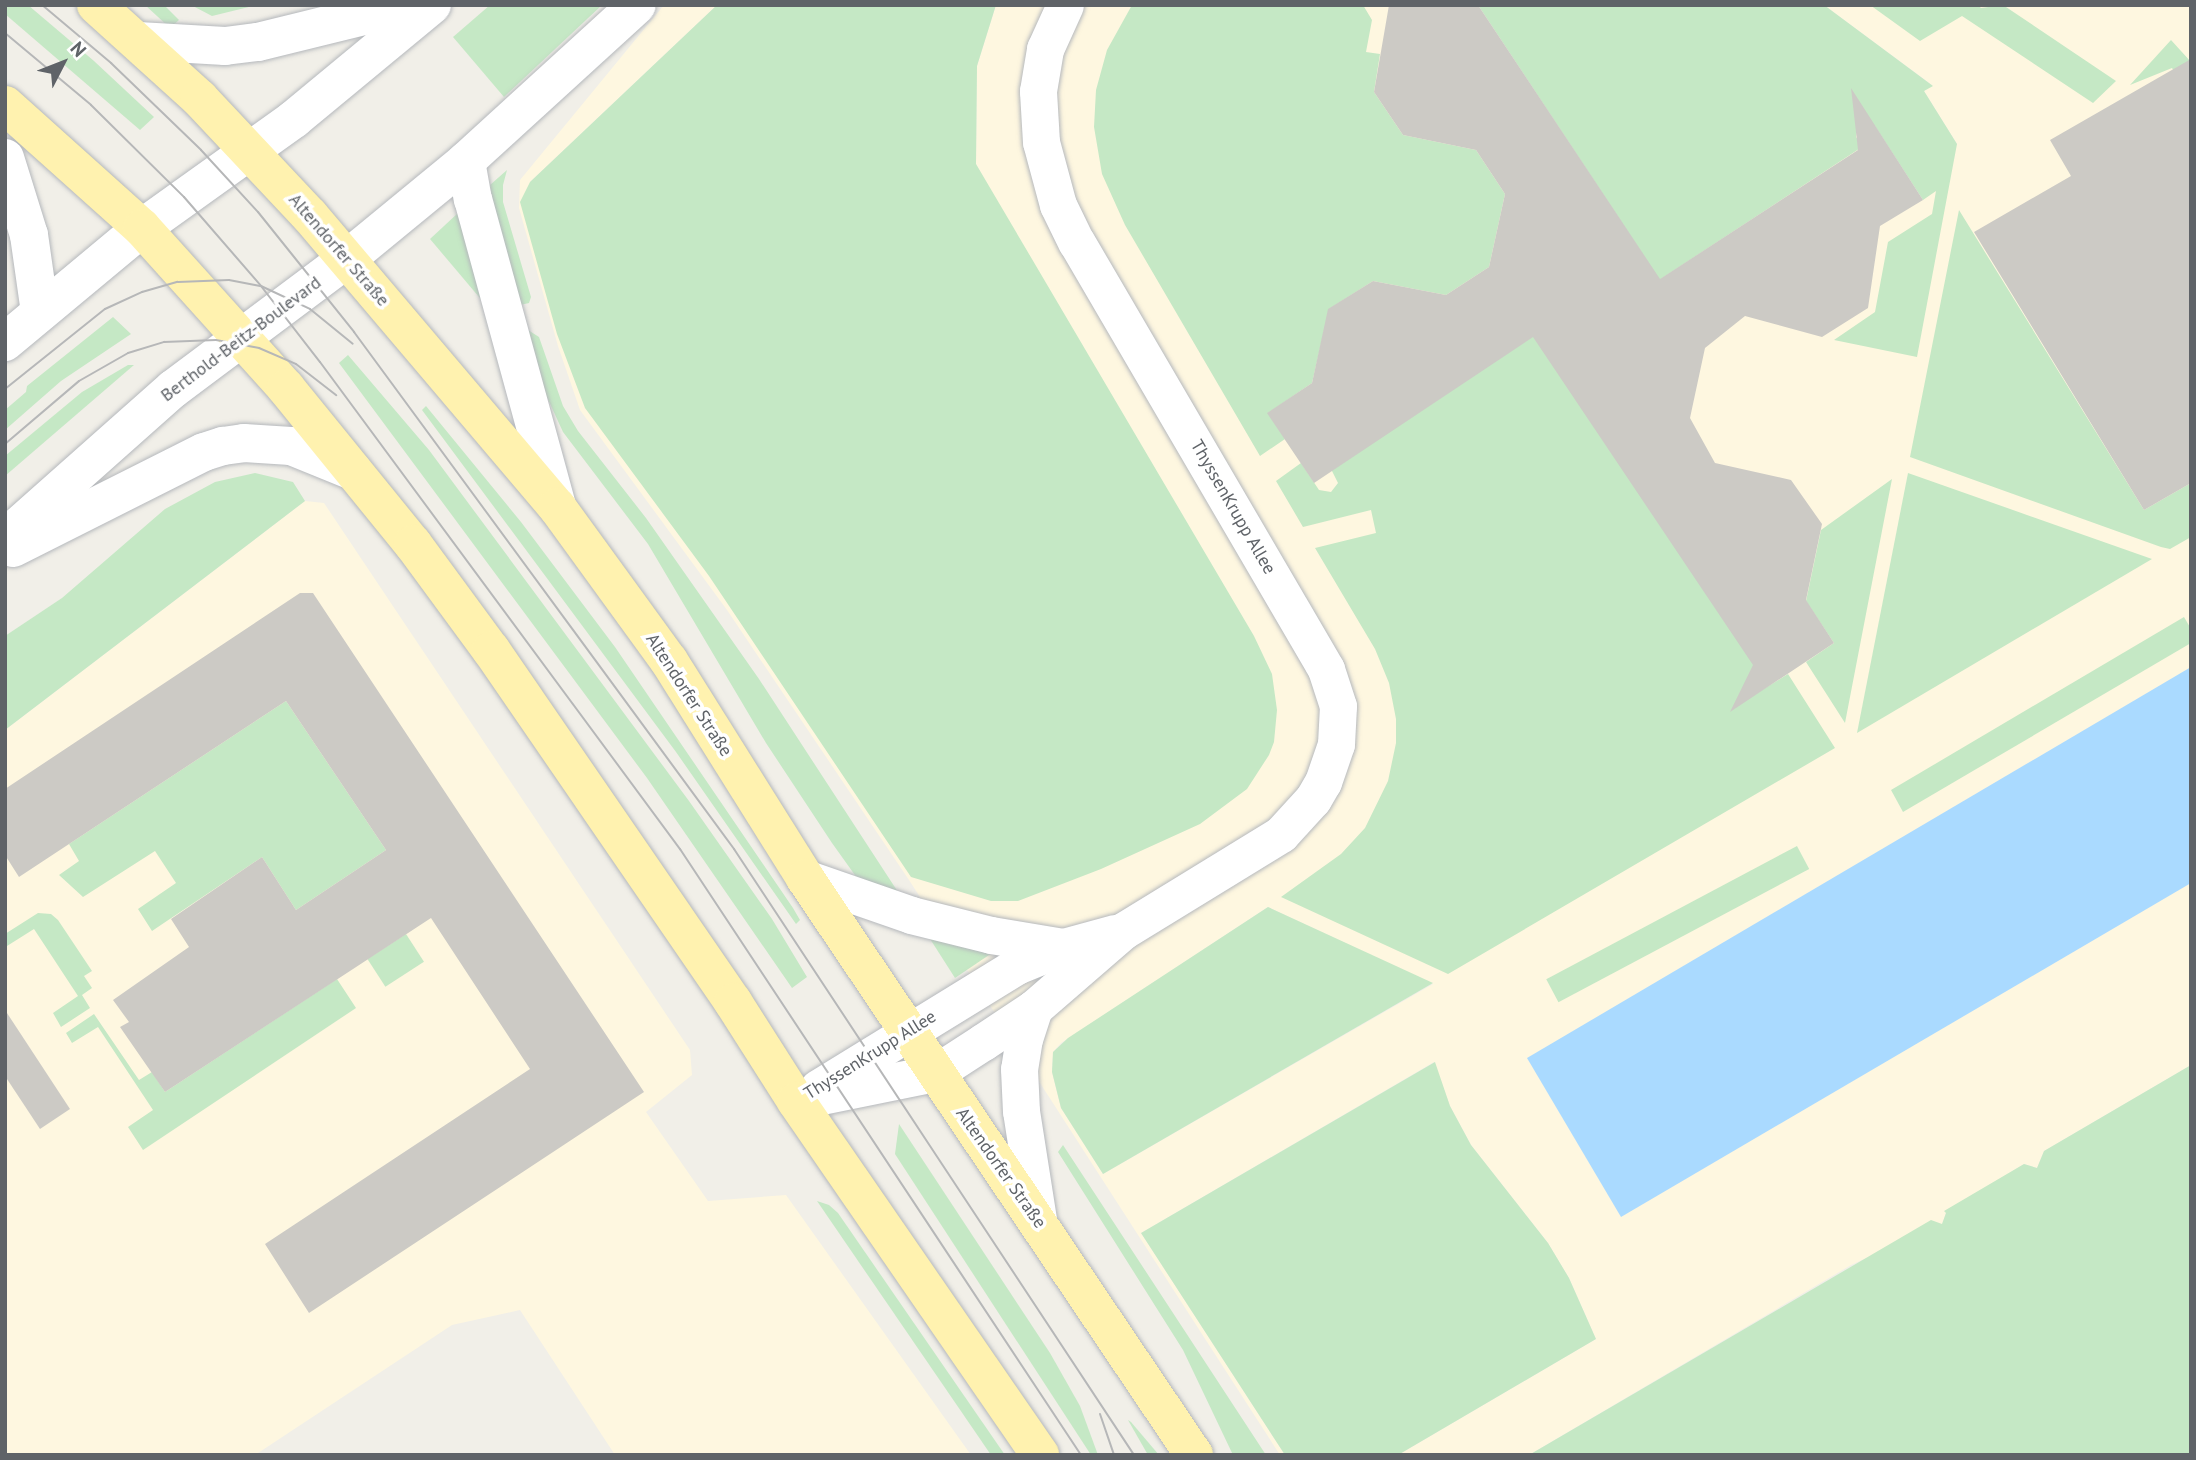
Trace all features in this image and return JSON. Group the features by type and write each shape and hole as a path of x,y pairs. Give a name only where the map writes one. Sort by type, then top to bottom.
{"main road":[{"name":"Altendorfer Straße","path":"96,5 138,41 249,150 348,258 557,507 669,661 805,878 1194,1455"},
{"path":"138,41 236,45 409,5"},
{"path":"5,342 142,228 313,104 432,5"},
{"name":"Berthold-Beitz-Boulevard","path":"5,538 173,389 348,258 466,161 637,5"},
{"path":"5,105 142,228 242,337 353,471 491,650 733,1002 796,1101 1040,1455"},
{"path":"5,158 29,235 40,312"},
{"path":"466,161 473,199 557,507"},
{"path":"5,552 204,452 223,446 244,443 291,446 353,471"}],"street":[{"name":"ThyssenKrupp Allee","path":"796,1101 935,1073 1034,1008 1123,931 1256,852 1301,815 1323,782 1331,763 1339,727 1338,706 1326,669 1076,242 1058,205 1043,152 1038,91 1045,49 1065,5"},
{"name":"ThyssenKrupp Allee","path":"805,878 911,915 991,935 1062,947"},
{"name":"ThyssenKrupp Allee","path":"796,1101 1016,966 1062,947 1123,931"},
{"path":"1034,1008 1024,1038 1019,1069 1021,1111 1038,1220"}],"shaded area":[{"path":"664,5 717,5 530,182 1013,232 976,164 977,66 996,5 1478,5 1647,260 1862,147 1856,137 1857,128 1875,126 1923,200 1957,144 1924,91 1932,85 1824,5 2191,5 2191,1065 2044,1151 2037,1168 2024,1164 1946,1213 1942,1224 1851,1265 1529,1455 1398,1455 1596,1339 1569,1278 1548,1243 1471,1145 1450,1106 1434,1062 1141,1233 1285,1455 1280,1455 909,880 727,610 580,410 558,346 519,208 520,180","holes":["1268,907 1433,984 1103,1174 1061,1108 1052,1072 1053,1052 1061,1043"]},
{"path":"305,501 324,503 690,1050 692,1075 646,1112 708,1201 786,1195 971,1455 615,1455 520,1310 452,1325 255,1455 5,1455 5,730"}],"green space":[{"path":"5,5 28,5 154,117 140,130 5,14"},
{"path":"145,5 164,5 179,20 170,28"},
{"path":"191,5 257,5 212,16"},
{"path":"490,5 602,5 504,97 453,37"},
{"path":"717,5 996,5 977,66 976,164 1254,636 1272,674 1277,710 1274,742 1269,755 1247,789 1200,824 1101,869 1018,901 991,901 911,877 709,576 585,408 557,334 520,202 530,182"},
{"path":"1132,5 1363,5 1372,20 1366,52 1380,54 1374,92 1403,135 1476,150 1505,194 1489,267 1446,295 1373,281 1329,309 1312,383 1268,413 1285,439 1260,456 1125,225 1102,174 1094,127 1096,90 1107,50"},
{"path":"1478,5 1824,5 1933,86 1924,91 1957,144 1917,357 1834,340 1875,312 1888,242 1932,214 1936,191 1923,200 1875,126 1857,128 1856,137 1862,147 1647,288 1646,259"},
{"path":"1870,5 1978,5 1981,8 2003,5 2116,81 2093,103 1962,16 1920,41"},
{"path":"2171,40 2191,62 2191,100 2172,68 2130,85"},
{"path":"507,170 503,185 503,202 531,297 529,303 520,305 495,215 490,185"},
{"path":"1959,210 2144,510 2191,483 2191,537 2170,549 2161,547 1910,457"},
{"path":"458,213 490,310 430,239"},
{"path":"113,317 131,334 61,381 5,430 5,410 26,392 27,386"},
{"path":"1544,329 1753,664 1757,693 1788,674 1835,748 1448,974 1281,897 1341,854 1365,828 1388,781 1396,743 1396,719 1389,683 1375,649 1315,548 1376,533 1371,510 1303,527 1276,481 1301,463 1319,490 1331,492 1338,483 1330,467"},
{"path":"528,330 539,337 563,406 578,431 646,518 759,679 898,892 857,878 766,743 648,544 563,432 546,395"},
{"path":"348,355 429,450 689,801 772,919 807,977 792,988 647,778 339,363"},
{"path":"128,365 134,365 5,476 5,456 82,392"},
{"path":"426,406 521,522 615,647 793,908 800,920 796,924 676,752 422,410"},
{"path":"255,473 293,482 305,501 5,730 5,636 62,598 165,509 215,482"},
{"path":"1908,473 2152,559 1857,733"},
{"path":"1892,479 1845,723 1806,662 1834,643 1806,601 1821,530"},
{"path":"2184,617 2191,629 2191,643 1903,812 1891,790"},
{"path":"286,701 386,850 296,910 262,857 152,931 138,909 176,883 155,851 83,897 59,875 79,861 69,844"},
{"path":"1797,846 1809,869 1558,1002 1546,979"},
{"path":"1268,907 1433,983 1103,1174 1061,1108 1052,1072 1053,1052 1068,1038"},
{"path":"38,913 51,914 58,920 92,971 84,976 92,988 82,995 90,1008 61,1027 53,1013 78,996 34,929 7,946 5,943 5,934"},
{"path":"925,931 992,953 955,978"},
{"path":"406,934 424,962 385,987 367,959"},
{"path":"337,979 356,1008 143,1150 128,1127 153,1110 98,1027 72,1043 66,1033 94,1014 139,1080 152,1072 165,1092"},
{"path":"1435,1062 1450,1106 1471,1145 1548,1243 1569,1278 1596,1339 1398,1455 1285,1455 1141,1233"},
{"path":"2191,1065 2191,1455 1529,1455 1931,1220 1942,1224 1946,1213 1944,1211 2024,1164 2037,1168 2044,1151"},
{"path":"899,1124 1050,1353 1080,1406 1098,1455 1091,1455 895,1154"},
{"path":"1063,1145 1266,1455 1233,1455 1183,1350 1058,1152"},
{"path":"817,1201 829,1205 838,1213 1005,1455 991,1455"},
{"path":"1128,1420 1131,1422 1159,1455 1148,1455"}],"water":[{"path":"2191,667 2191,883 1621,1217 1527,1058"}],"building":[{"path":"1389,5 1478,5 1660,279 1858,150 1851,88 1923,200 1880,226 1868,308 1822,337 1745,316 1705,348 1690,418 1715,463 1791,480 1822,524 1806,600 1834,643 1730,712 1753,665 1533,337 1314,483 1267,413 1312,383 1328,309 1373,281 1446,295 1489,267 1505,194 1476,150 1403,135 1374,92"},
{"path":"2191,59 2191,483 2144,510 1974,232 2071,176 2050,140"},
{"path":"300,593 313,593 644,1092 309,1313 265,1244 530,1069 431,918 165,1092 120,1027 129,1022 113,1000 189,947 171,919 262,857 296,910 386,850 286,701 19,877 5,855 5,789"},
{"path":"5,1010 70,1109 40,1129 5,1076"}],"tram line":[{"path":"42,5 111,63 201,150 258,212 354,332 734,849 1134,1455"},
{"path":"5,33 91,105 184,197 261,286 320,362 680,849 1081,1455"},
{"path":"5,389 105,309 142,292 178,282 229,280 261,286 310,309 353,344"},
{"path":"5,444 79,381 128,353 164,342 216,340 259,348 296,364 336,395"},
{"path":"1100,1414 1114,1455"}]}
